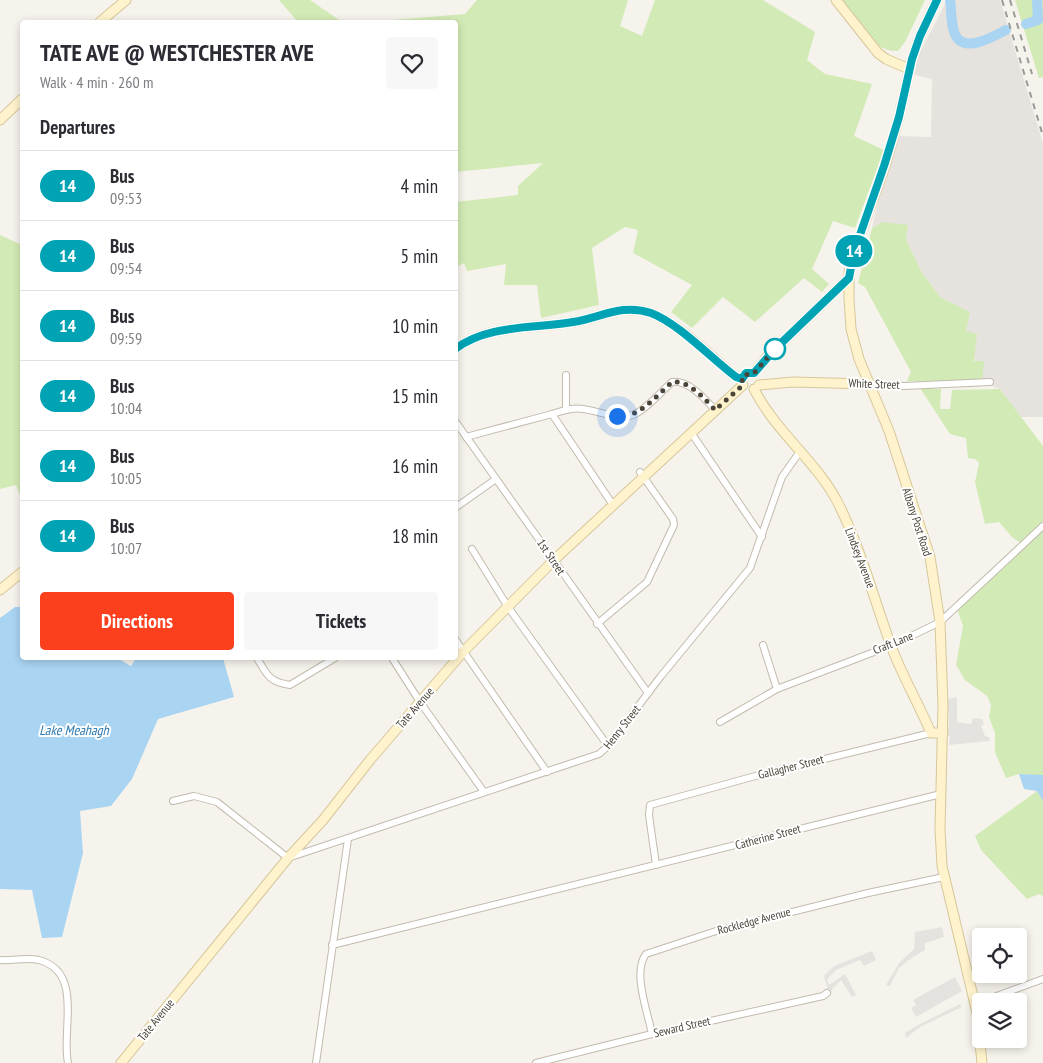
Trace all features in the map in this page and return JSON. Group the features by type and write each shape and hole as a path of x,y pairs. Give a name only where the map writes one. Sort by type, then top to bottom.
{"street":[{"path":"102,20 126,0"},
{"path":"836,0 878,53 894,63 909,68"},
{"name":"Albany Post Road","path":"937,0 920,36 909,68 899,117 854,252 849,278 851,329 859,359 889,431 930,557 940,622 942,733 940,829 944,877 977,993"},
{"path":"0,120 20,101"},
{"path":"754,373 775,349 849,278"},
{"path":"458,347 473,338 489,333 576,322 614,310 634,310 650,313 670,324 743,382 748,389 756,387 759,378 754,373 746,373 743,382"},
{"path":"566,375 566,410"},
{"path":"466,437 566,410 583,409 623,417 630,416 672,382 677,381 693,389 715,410"},
{"name":"Tate Avenue","path":"458,658 641,475 692,434 743,382"},
{"name":"White Street","path":"756,387 793,382 904,386 990,382"},
{"name":"Lindsey Avenue","path":"756,387 762,404 818,470 837,501 865,568 890,645 931,732"},
{"path":"552,414 612,504"},
{"name":"1st Street","path":"458,425 597,624 648,693"},
{"path":"692,434 762,537"},
{"name":"Henry Street","path":"288,858 599,754 608,746 648,693 750,568 782,477 801,450"},
{"path":"597,624 647,582 674,522 641,475"},
{"path":"458,506 496,479"},
{"name":"Craft Lane","path":"720,722 777,689 890,645 940,622 1043,526"},
{"path":"472,549 508,608 608,746"},
{"path":"0,590 20,574"},
{"path":"458,644 547,772"},
{"path":"763,645 777,689"},
{"path":"258,660 267,675 276,683 290,685 332,660"},
{"path":"393,660 420,702 484,792"},
{"name":"Tate Avenue","path":"121,1063 288,858 323,820 370,760 456,660"},
{"path":"931,732 942,733"},
{"name":"Gallagher Street","path":"656,865 649,815 651,805 758,775 931,732"},
{"name":"Catherine Street","path":"332,945 941,794"},
{"path":"173,802 194,796 217,802 288,858"},
{"path":"316,1063 348,839"},
{"name":"Rockledge Avenue","path":"652,1034 640,978 642,959 646,954 716,931 868,893 944,877"},
{"path":"0,960 41,961 57,971 63,978 68,997 66,1032 68,1063"},
{"path":"1005,993 1043,979"},
{"name":"Seward Street","path":"536,1063 652,1034 823,996 827,993"},
{"name":"Albany Post Road","path":"982,1048 982,1063"}],"shaded area":[{"path":"947,0 1000,0 1043,144 1043,417 1021,417 1000,389 982,382 966,332 969,312 940,297 921,271 906,239 883,222 872,228 880,193 898,136 931,137 932,79 911,74 920,52"},
{"path":"957,697 957,722 971,724 973,718 982,719 984,724 981,726 985,736 989,737 990,741 949,745 950,736 946,736 947,728 949,727 948,699"},
{"path":"942,927 944,937 925,943 925,950 899,968 890,986 886,985 899,963 914,949 915,932"},
{"path":"872,951 876,960 864,966 860,960 836,970 827,979 829,985 845,974 856,995 852,997 841,980 829,993 824,976 834,966"},
{"path":"955,977 962,991 916,1017 911,1008 916,1005 913,1000"},
{"path":"960,1004 962,1007 920,1027 906,1038 905,1033"}],"green space":[{"path":"279,0 310,0 339,20 296,20"},
{"path":"477,0 628,0 620,26 642,36 655,0 763,0 815,32 807,60 825,74 872,84 854,136 884,150 855,228 833,221 812,269 829,284 822,292 804,278 755,322 723,297 692,328 671,312 692,285 633,253 638,230 625,227 592,248 599,305 541,318 537,285 504,285 506,264 467,271 464,263 458,266 458,202 518,195 518,186 543,163 458,172 458,20 392,20 465,14"},
{"path":"841,0 925,0 905,42 898,51 888,50 872,40 858,25"},
{"path":"1015,0 1043,0 1043,77 1039,78"},
{"path":"883,222 908,225 906,239 921,271 940,297 970,312 966,331 977,334 974,361 984,361 982,382 907,381 911,372 865,287 858,283 872,228"},
{"path":"0,235 20,244 20,495 16,485 0,489"},
{"path":"920,388 941,389 940,409 950,409 952,390 1000,389 1043,446 1043,521 1022,544 1012,537 999,522 985,524 975,482 979,463 975,459 968,458 966,438 950,434"},
{"path":"1043,529 1043,776 1019,774 1006,778 995,752 995,733 989,717 991,705 987,696 965,680 956,665 963,626 957,609"},
{"path":"1037,791 1043,801 1043,896 1039,894 1027,899 981,850 975,836"}],"water":[{"name":"Lake Meahagh","path":"15,607 20,607 20,660 120,660 131,666 135,660 224,660 234,697 158,719 132,779 111,806 80,811 83,853 62,937 42,938 32,890 0,889 0,618"},
{"path":"1019,774 1043,775 1043,801 1037,791 1024,789"}],"waterway":[{"path":"950,0 955,35 963,42 968,44 975,43 1006,30"},
{"path":"1026,24 1038,20 1037,0"}],"railway":[{"path":"1002,0 1043,136"},
{"path":"1010,0 1032,74"}],"bus line":[{"name":"14","path":"458,346 473,338 489,333 576,322 614,310 628,309 650,313 670,324 736,377 742,379 746,373 754,373 775,349 849,278 854,252 899,117 909,68 927,19 937,0"}],"route":[{"path":"617,416 630,416 637,412 672,382 677,381 693,389 715,410 743,385 742,379 744,375 749,372 754,373 775,349"}]}
